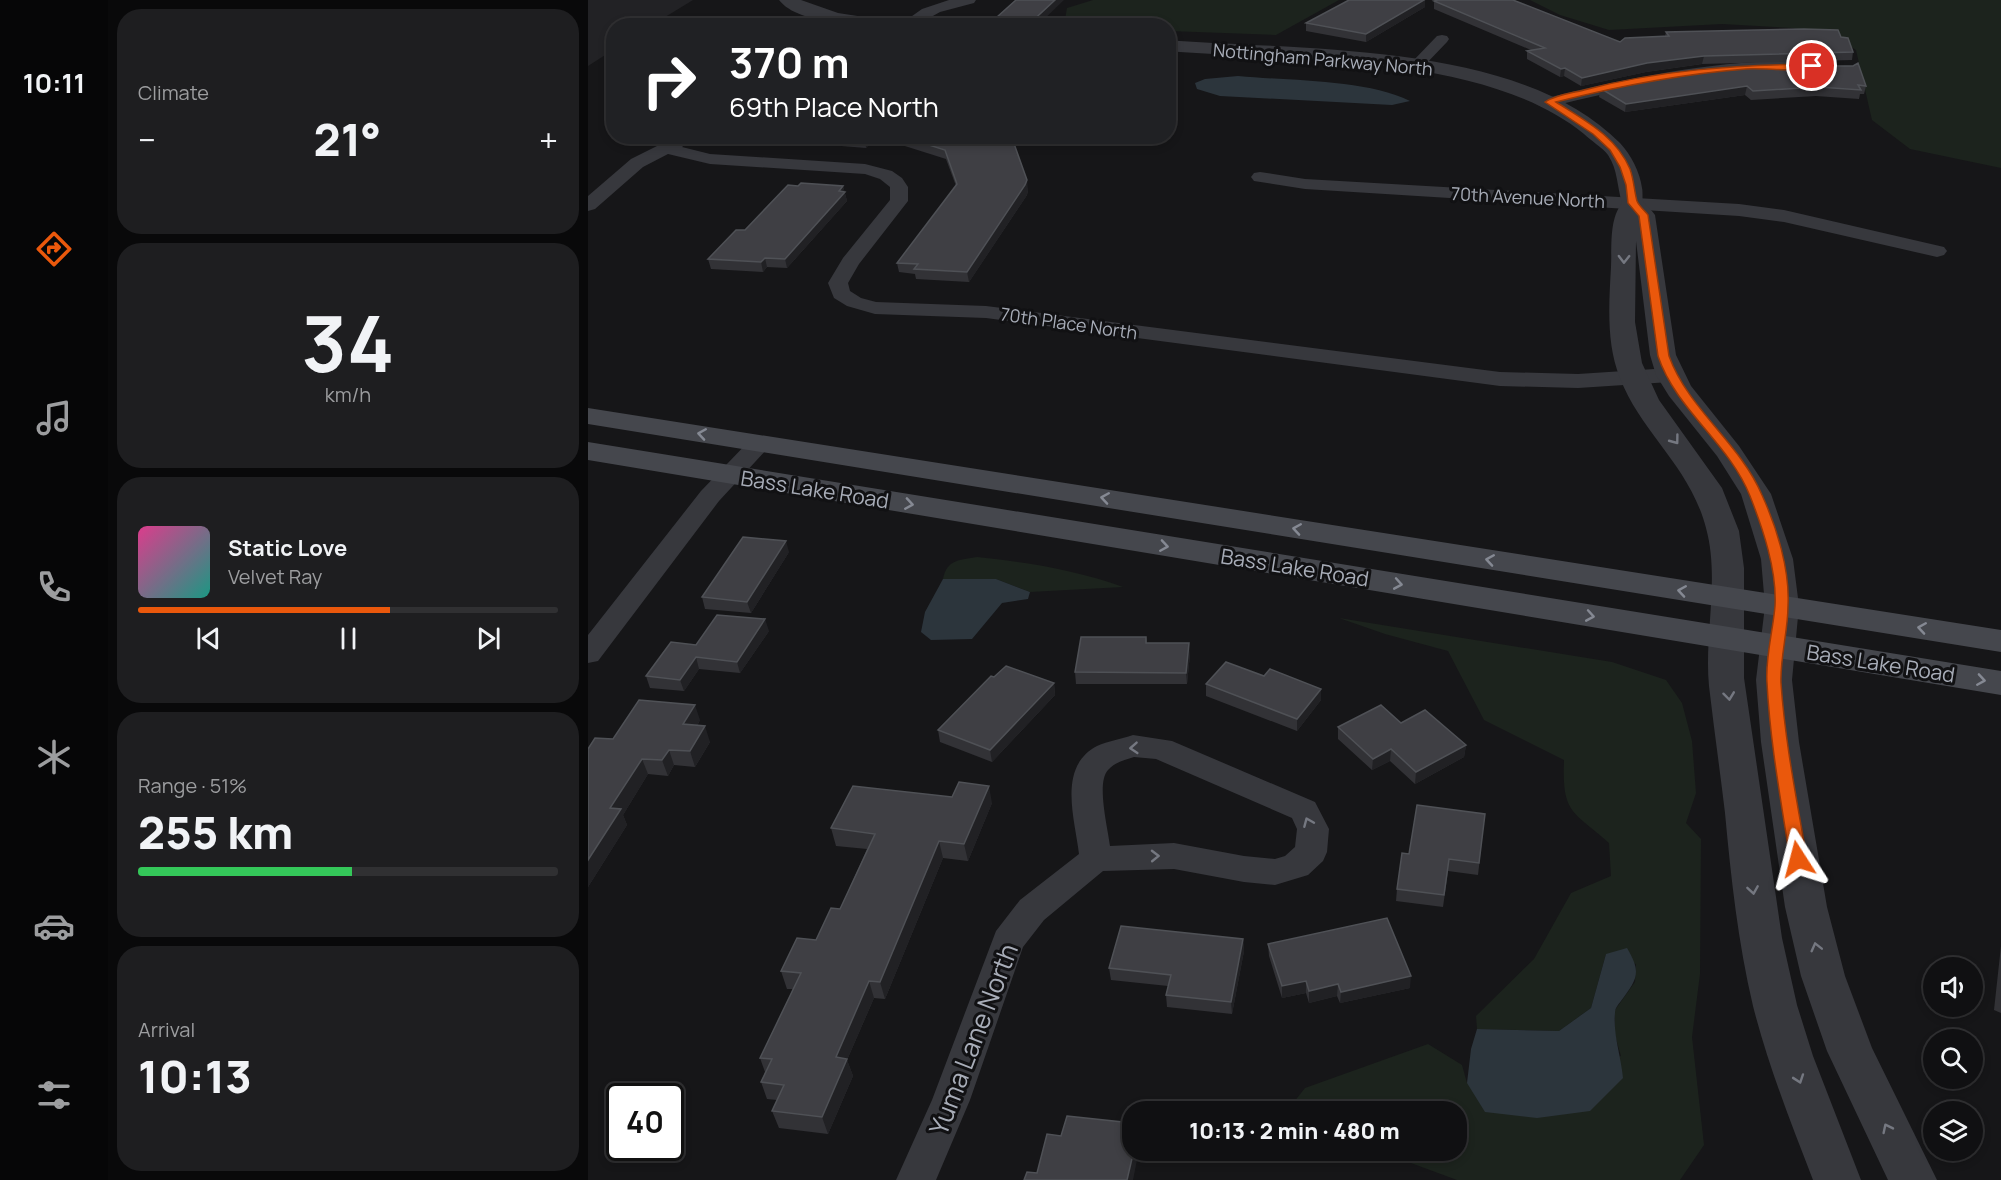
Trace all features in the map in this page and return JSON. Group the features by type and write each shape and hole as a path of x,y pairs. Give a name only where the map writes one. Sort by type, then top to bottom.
{"main road":[{"name":"Bass Lake Road","path":"588,416 2001,641"},
{"name":"Bass Lake Road","path":"588,452 2001,683"}],"street":[{"path":"788,0 839,18"},
{"path":"916,18 937,7 969,0"},
{"path":"1417,64 1442,39"},
{"name":"Nottingham Parkway North","path":"1176,46 1417,64 1478,77 1549,102 1573,115 1614,148 1625,167 1631,185 1633,203 1644,215 1664,356 1670,375 1679,390 1729,452 1756,494 1777,559 1782,606 1774,680 1779,742 1806,907 1823,976 1850,1050 1913,1180"},
{"path":"1549,102 1617,84 1672,74 1747,67 1816,66"},
{"path":"588,205 637,163 672,144"},
{"name":"70th Place North","path":"664,148 710,159 865,169 883,173 896,180 901,191 899,201 850,262 838,283 842,294 854,302 875,308 986,312 1500,379 1578,381 1670,375"},
{"name":"70th Avenue North","path":"1260,177 1305,184 1739,210 1784,216 1937,251"},
{"name":"Nottingham Parkway North","path":"1633,203 1625,214 1623,334 1633,378 1644,399 1700,474 1716,506 1728,558 1726,674 1752,888 1769,979 1785,1038 1808,1107 1837,1180"},
{"path":"589,652 727,476 759,443"},
{"path":"1132,746 1161,749 1304,810 1313,829 1311,852 1296,866 1275,872 1244,869 1174,856 1096,859 1086,786 1093,765 1108,754 1132,746"},
{"name":"Yuma Lane North","path":"916,1180 951,1100 1008,941 1032,910 1096,859"}],"shaded area":[{"path":"588,0 693,0 663,18 606,18 606,54 588,66"},
{"path":"1093,0 1339,0 1276,35 1176,31 1176,18 1065,18 1067,8"},
{"path":"1530,0 2001,0 2001,168 1910,149 1872,120 1856,50 1837,37 1792,28 1722,24 1609,30 1560,15"},
{"path":"1238,76 1349,85 1392,94 1410,101 1392,105 1220,96 1197,89 1195,83 1205,79"},
{"path":"977,557 1051,568 1123,587 1030,592 996,579 943,579 951,564"},
{"path":"943,579 996,579 1030,592 1028,599 1002,603 972,639 931,640 921,632 925,612"},
{"path":"1339,618 1612,662 1666,680 1682,703 1692,741 1696,793 1686,823 1701,839 1700,974 1692,1037 1704,1145 1680,1180 1457,1180 1406,1161 1467,1161 1467,1101 1295,1101 1305,1088 1428,1044 1462,1065 1467,1083 1621,1056 1615,1035 1615,1010 1635,982 1636,964 1606,954 1591,1008 1559,1031 1477,1029 1476,1016 1534,959 1571,893 1611,876 1609,843 1578,816 1567,801 1564,760 1484,720 1448,651 1385,634"},
{"path":"1627,948 1635,964 1636,976 1615,1011 1616,1037 1623,1078 1590,1111 1537,1118 1485,1112 1467,1083 1471,1049 1477,1029 1559,1031 1591,1008 1606,954"}],"building":[{"path":"1016,0 1055,0 1036,18 996,18"},
{"path":"1349,0 1424,0 1366,34 1306,23"},
{"path":"1513,0 1620,42 1625,38 1669,36 1666,32 1838,30 1841,37 1848,38 1853,52 1704,56 1647,63 1582,78 1527,51 1545,48 1434,1"},
{"path":"1858,63 1866,86 1858,85 1861,90 1818,87 1753,91 1747,86 1626,104 1600,88 1649,77 1710,69 1853,66"},
{"path":"926,144 1014,144 1027,180 967,272 914,269 918,264 897,263 957,184 945,150"},
{"path":"801,183 843,186 839,191 845,192 785,259 765,258 761,262 708,259 736,230 745,230 788,185 798,186"},
{"path":"743,537 786,541 747,602 702,597"},
{"path":"717,615 765,619 737,662 696,657 680,680 646,676 671,642 696,645"},
{"path":"1081,637 1146,637 1146,643 1189,643 1186,673 1075,672"},
{"path":"1226,662 1264,676 1270,669 1321,689 1297,719 1206,684"},
{"path":"1006,666 1054,683 990,750 938,730 991,676 994,677"},
{"path":"639,700 695,705 683,724 705,726 690,751 669,750 662,760 642,759 610,808 621,809 588,860 588,749 595,738 613,739"},
{"path":"1381,705 1401,723 1425,710 1466,745 1416,772 1391,749 1373,759 1338,727"},
{"path":"959,782 989,786 964,844 939,841 880,982 869,981 836,1057 847,1059 822,1117 772,1111 784,1085 761,1082 772,1059 760,1058 801,973 781,971 797,938 816,940 831,908 840,909 875,834 831,828 853,786 952,797"},
{"path":"1417,805 1485,814 1479,863 1449,859 1444,895 1397,889 1402,853 1409,854"},
{"path":"1387,918 1411,976 1341,992 1338,984 1309,991 1306,981 1282,986 1268,944"},
{"path":"1121,926 1243,939 1231,1002 1166,995 1171,975 1109,968"},
{"path":"1067,1116 1122,1122 1122,1161 1131,1161 1127,1180 1024,1180 1027,1172 1037,1173 1047,1134 1061,1136"}],"route":[{"path":"1798,859 1779,742 1774,680 1782,606 1781,580 1777,559 1756,494 1729,452 1679,390 1670,375 1664,356 1644,215 1633,203 1631,185 1625,167 1614,148 1596,132 1573,115 1549,102 1617,84 1704,70 1812,66"}]}
